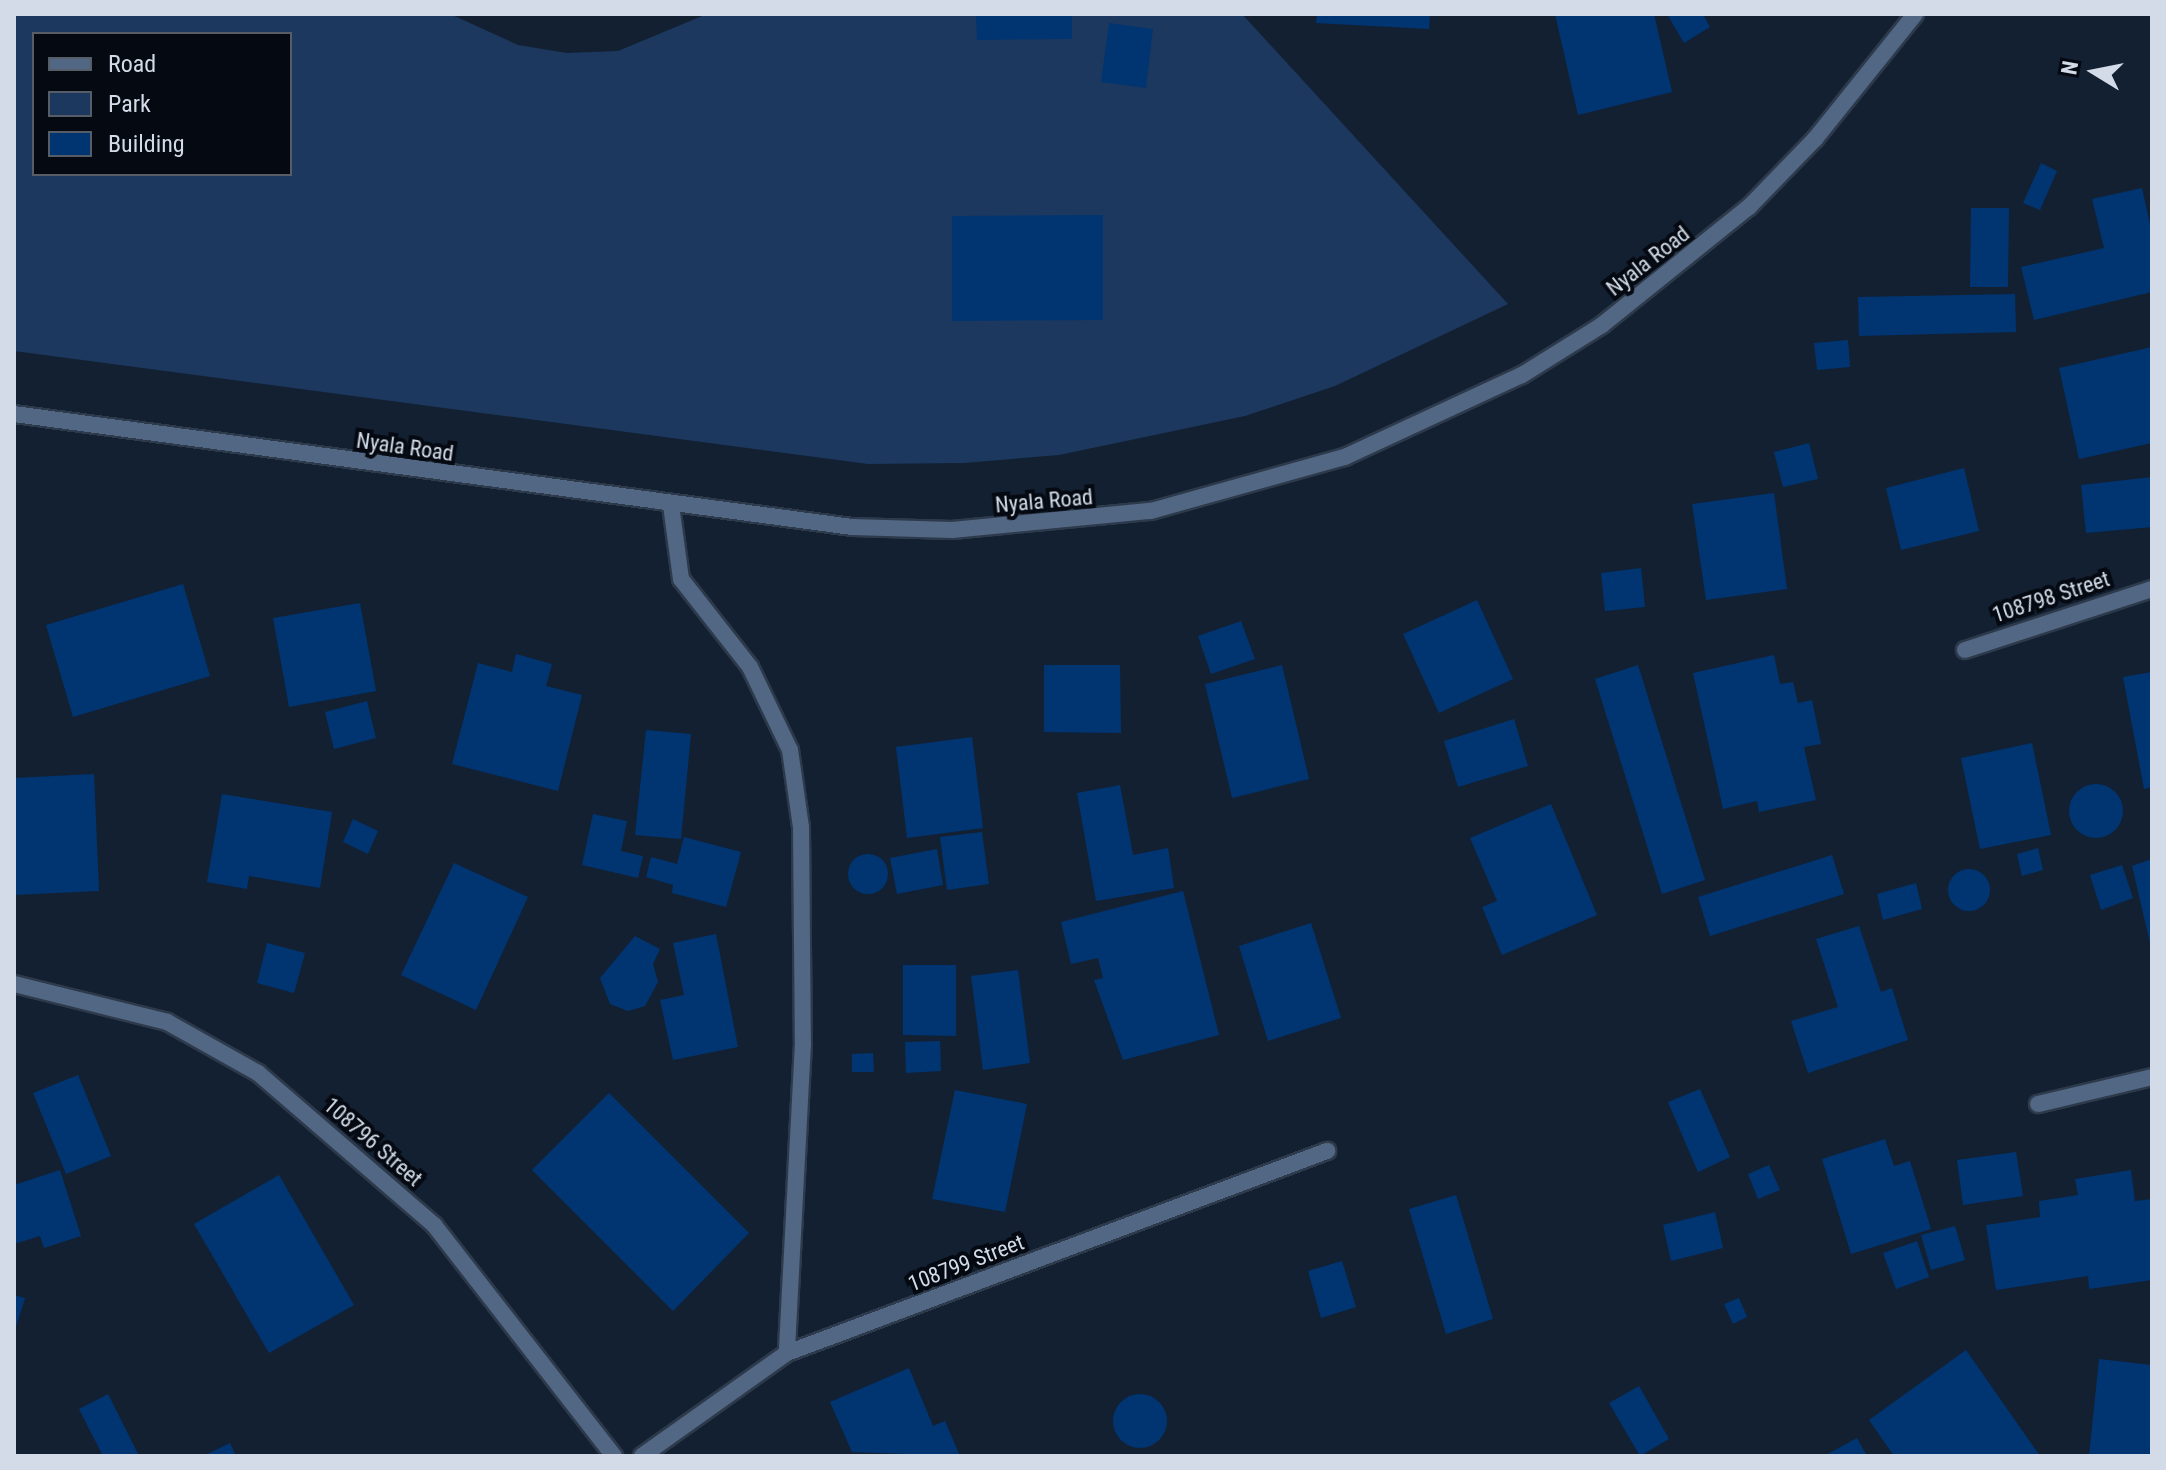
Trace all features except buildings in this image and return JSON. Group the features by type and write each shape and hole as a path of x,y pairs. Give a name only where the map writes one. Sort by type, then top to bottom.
{"street":[{"name":"Nyala Road","path":"14,414 852,527 1052,524 1151,511 1345,457 1522,375 1678,268 1815,139 1915,14"},
{"path":"671,505 681,579 750,667 790,750 801,827 803,1043 787,1353"},
{"name":"108798 Street","path":"1965,650 2152,589"},
{"name":"108796 Street","path":"14,984 167,1022 258,1073 434,1225 614,1456"},
{"path":"2038,1104 2152,1077"},
{"name":"108799 Street","path":"642,1456 787,1353 1327,1151"}],"green space":[{"path":"14,14 450,14 518,45 567,53 618,51 707,14 1242,14 1508,304 1335,386 1245,416 1059,455 964,463 868,464 14,351"}]}
